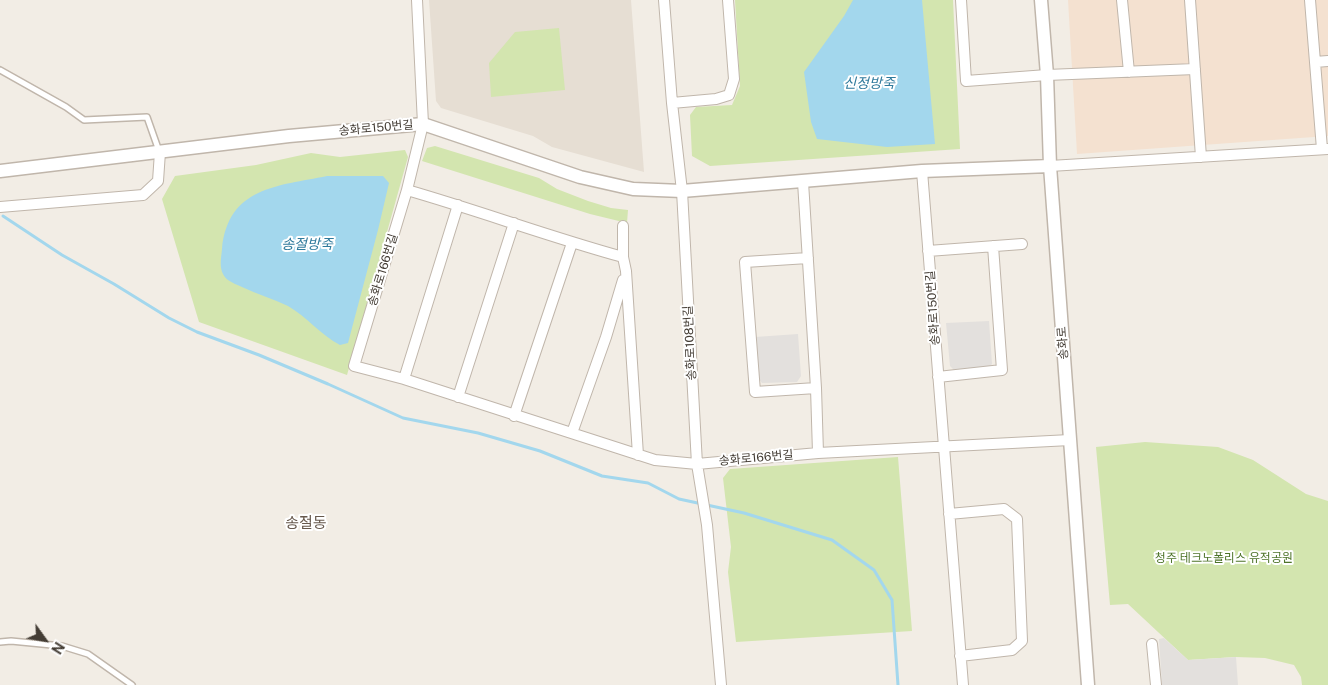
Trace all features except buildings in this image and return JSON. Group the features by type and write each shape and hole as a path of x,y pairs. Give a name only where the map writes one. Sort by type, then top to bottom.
{"street":[{"name":"송화로166번길","path":"417,0 423,124 407,190 354,366 404,379 655,460 697,464 818,453 1070,440"},
{"name":"송화로108번길","path":"664,0 672,103 682,191 697,464 707,525 721,685"},
{"path":"672,103 716,100 728,95 734,79 728,0"},
{"path":"961,0 966,81 1047,75 1195,69"},
{"name":"송화로","path":"1041,0 1047,75 1050,166 1088,685"},
{"path":"1122,0 1129,72"},
{"path":"1190,0 1201,157"},
{"path":"1050,166 1325,149 1310,0"},
{"path":"1315,62 1328,61"},
{"name":"송화로150번길","path":"0,171 289,136 423,124 580,177 634,189 682,191 922,171 1050,166"},
{"path":"0,207 143,195 158,180 160,152"},
{"name":"송화로150번길","path":"922,171 944,446"},
{"path":"804,182 818,453"},
{"path":"407,190 572,243 623,257"},
{"path":"404,379 458,205"},
{"path":"458,397 514,223"},
{"path":"623,226 623,257 626,271 638,455"},
{"path":"514,416 572,243"},
{"path":"928,251 1022,244"},
{"path":"938,377 1002,370 993,246"},
{"path":"808,258 745,262 754,392 816,388"},
{"path":"572,433 606,337 626,271"},
{"path":"606,337 617,327 623,327 629,332"},
{"path":"944,446 962,685"},
{"path":"949,514 1004,509 1017,519 1022,641 1012,650 960,656"},
{"path":"1152,644 1156,685"}],"lane":[{"path":"0,70 66,107 84,120 147,117 160,152"},
{"path":"0,642 62,646 88,654 132,685"}],"shaded area":[{"path":"429,0 631,0 644,172 552,147 533,136 441,108 436,101"},
{"path":"1068,0 1328,0 1328,136 1077,154"},
{"path":"989,321 992,364 987,369 955,371 950,366 946,323"},
{"path":"798,334 801,376 797,382 762,383 758,378 755,337"},
{"path":"1164,638 1188,660 1236,657 1238,685 1162,685 1159,639"}],"green space":[{"path":"735,0 953,0 960,149 710,166 692,156 690,115 696,107 732,105 740,86"},
{"path":"559,28 565,90 491,97 489,63 515,32"},
{"path":"435,146 539,178 557,189 588,201 611,208 628,210 627,223 590,214 422,161 427,148"},
{"path":"405,150 408,157 347,375 199,322 162,199 175,176 256,165 311,153 340,157"},
{"name":"청주 테크노폴리스 유적공원","path":"1145,442 1218,447 1253,460 1306,494 1328,501 1328,685 1302,685 1301,677 1294,665 1265,658 1236,657 1188,660 1128,604 1110,605 1096,447"},
{"path":"898,457 912,631 736,642 728,572 731,547 723,478 730,469"}],"water":[{"name":"신정방죽","path":"853,0 922,0 935,144 887,147 817,139 811,122 804,72 844,16"},
{"name":"송절방죽","path":"327,176 383,176 389,183 348,343 340,345 288,306 230,281 225,277 221,266 226,228 234,213 245,201 258,193 274,187"}],"waterway":[{"path":"3,216 62,255 169,318 197,332 259,355 403,418 478,433 540,451 602,476 648,483 679,499 744,513 832,540 874,570 892,600 898,685"}],"district":[{"name":"송절동","path":"306,523"}]}
